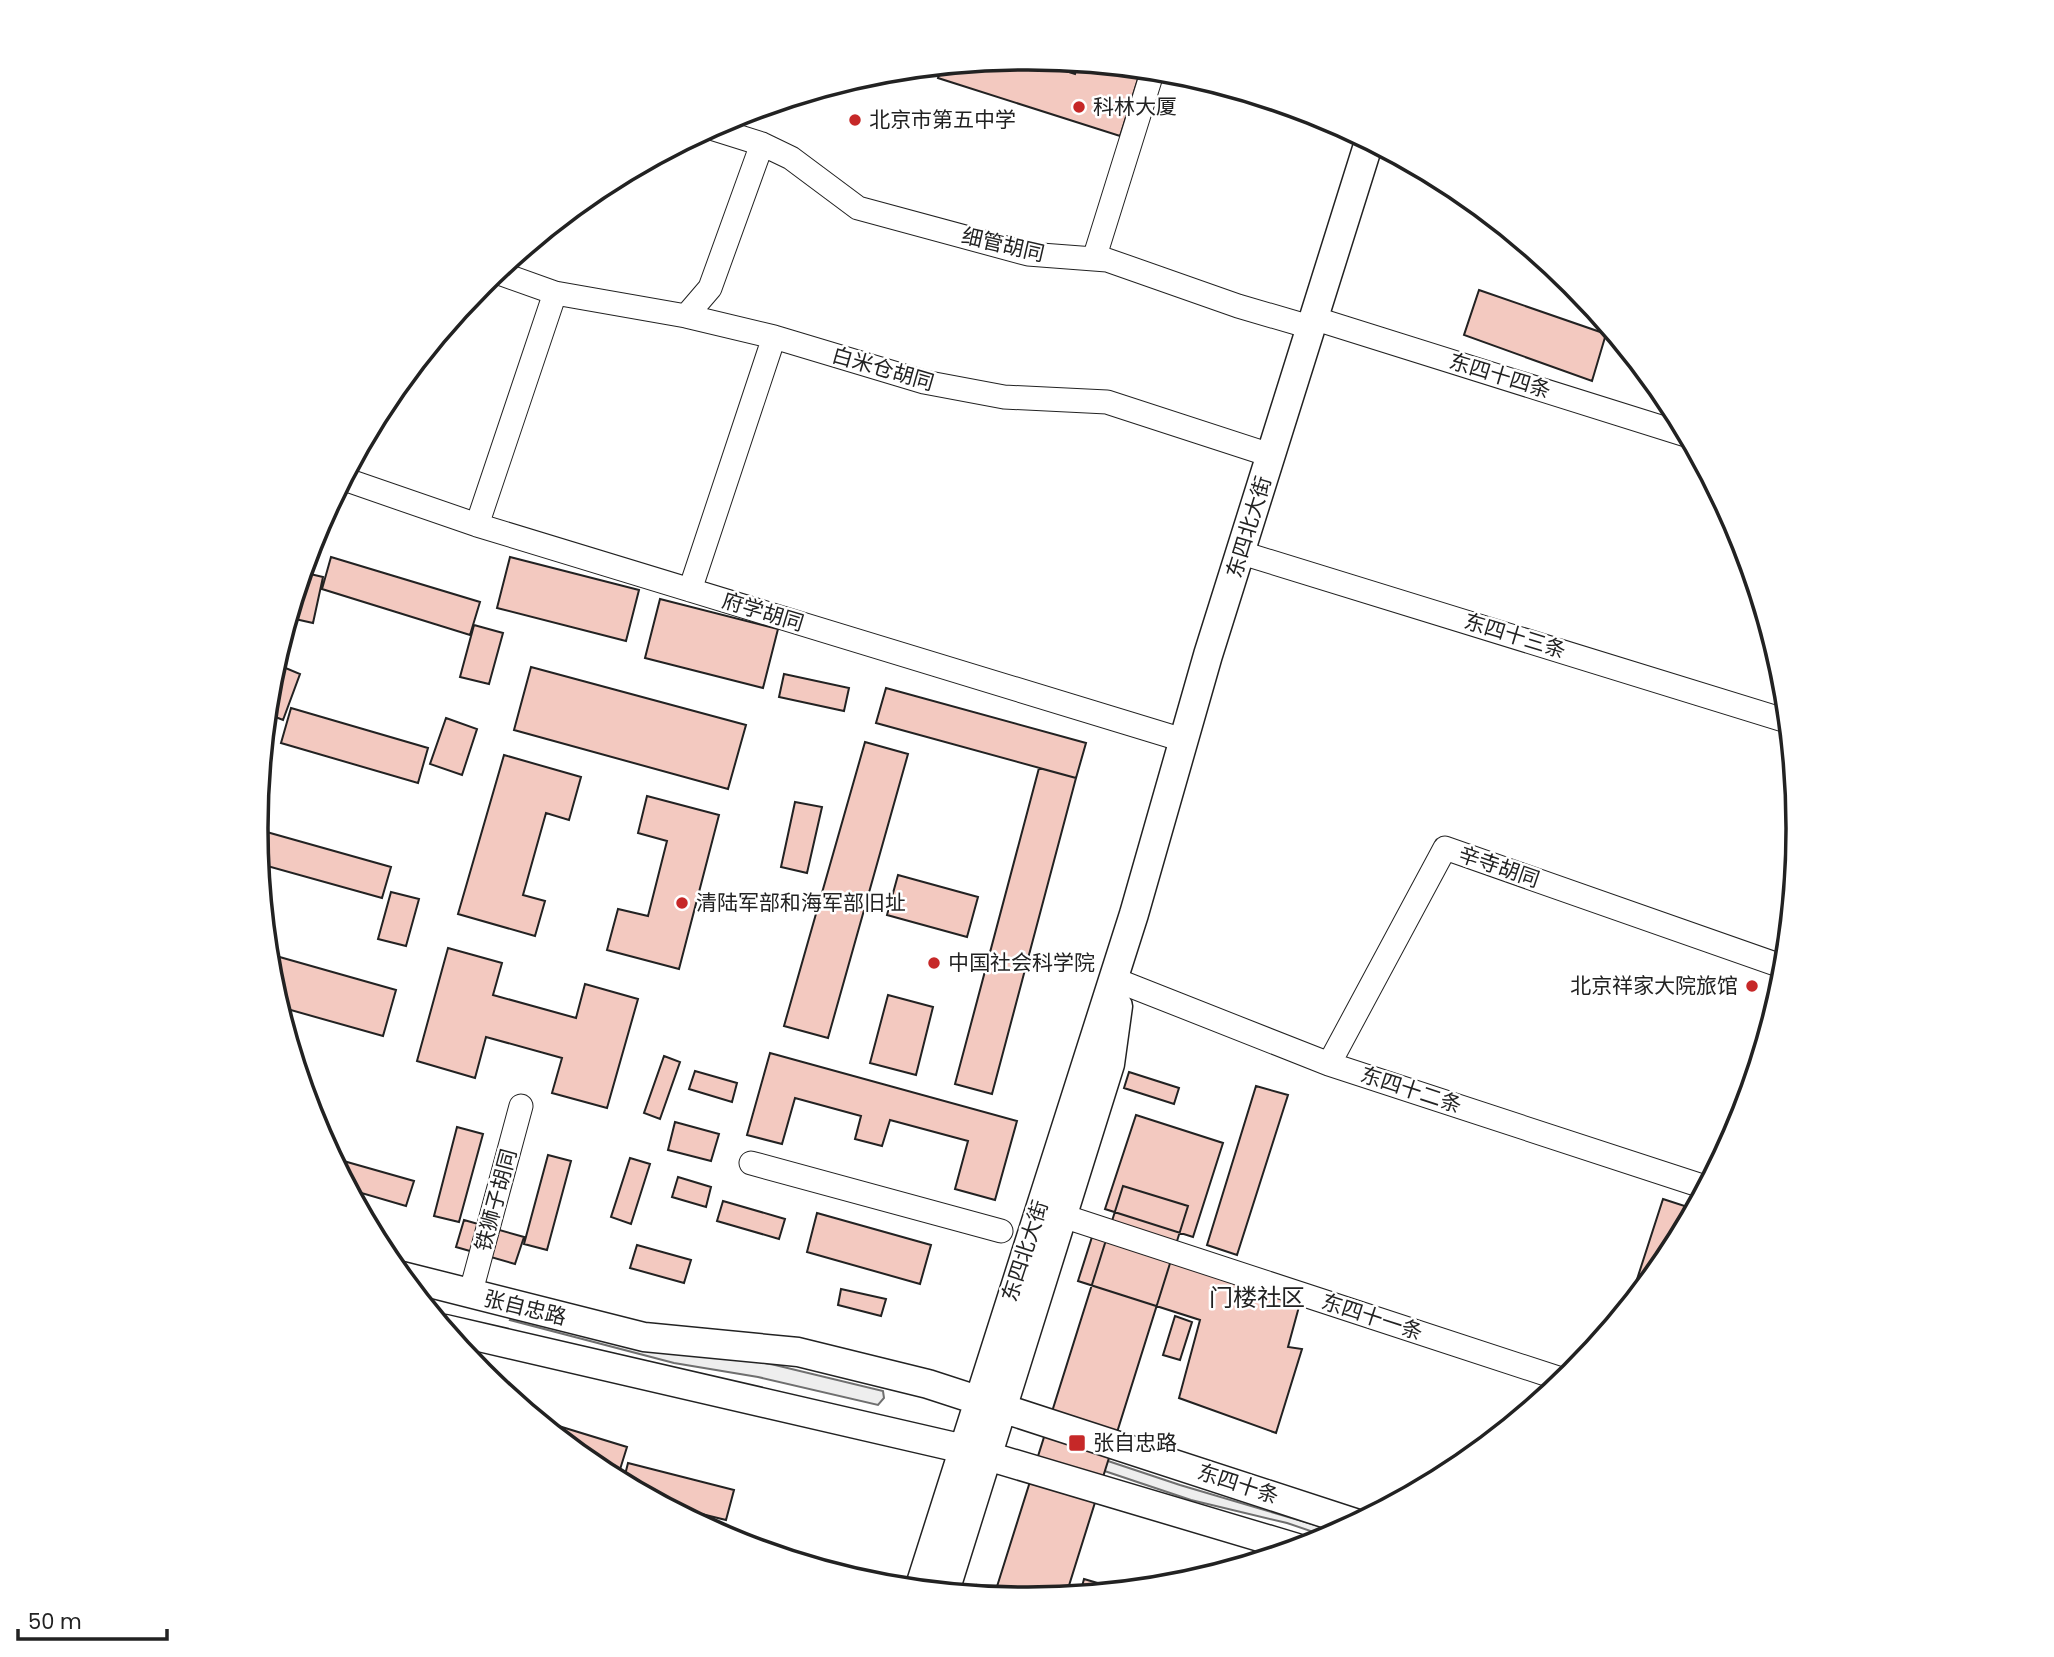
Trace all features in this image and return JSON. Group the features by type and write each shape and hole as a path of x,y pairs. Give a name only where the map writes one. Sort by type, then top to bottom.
{"main road":[{"name":"东四北大街","path":"923,1580 975,1452 990,1404 1134,914 1182,740 1366,150"},
{"name":"东四北大街","path":"990,1404 1060,1215 1110,1064 1134,914"},
{"name":"张自忠路","path":"418,1281 643,1337 798,1352 928,1384 990,1404"},
{"name":"张自忠路","path":"460,1333 975,1452"},
{"name":"东四十条","path":"990,1404 1341,1518"},
{"name":"东四北大街","path":"947,1583 975,1452"},
{"name":"东四十条","path":"975,1452 1281,1543"}],"street":[{"path":"1094,259 1150,80"},
{"name":"细管胡同","path":"726,133 762,144 791,158 858,208 1028,254 1107,260 1238,306 1312,322"},
{"path":"687,316 710,288 762,144"},
{"name":"白米仓胡同","path":"508,276 555,293 687,316 774,337 924,382 1004,397 1107,402 1270,455"},
{"path":"477,525 555,293"},
{"name":"东四十四条","path":"1312,322 1673,431"},
{"path":"690,590 774,337"},
{"name":"府学胡同","path":"353,482 477,525 1182,740"},
{"name":"东四十三条","path":"1242,553 1777,718"},
{"name":"辛寺胡同","path":"1329,1063 1445,848 1773,963"},
{"name":"东四十二条","path":"1121,982 1329,1063 1696,1184"},
{"name":"铁狮子胡同","path":"470,1295 521,1106"},
{"path":"751,1163 1001,1231"},
{"name":"东四十一条","path":"1060,1215 1551,1376"}],"shaded area":[{"path":"513,1315 775,1365 883,1391 884,1398 878,1405 758,1377 674,1363 510,1320"},
{"path":"1045,1440 1180,1485 1322,1527 1311,1531 1191,1500 1042,1450"}],"building":[{"name":"科林大厦","path":"1027,70 1138,78 1120,136 938,78 939,75"},
{"path":"1479,290 1600,332 1605,338 1592,381 1464,335"},
{"path":"331,557 480,602 470,635 322,589"},
{"path":"510,557 639,590 626,641 497,608"},
{"path":"313,575 323,577 313,623 298,620"},
{"path":"660,599 778,629 763,688 645,658"},
{"path":"474,625 503,633 489,684 460,677"},
{"path":"531,667 746,725 728,789 514,730"},
{"path":"286,668 300,674 283,720 277,718"},
{"path":"784,674 849,688 844,711 779,697"},
{"path":"886,688 1086,743 1076,778 876,723"},
{"path":"291,708 428,748 418,783 281,743"},
{"path":"446,718 477,729 462,775 430,764"},
{"path":"865,742 908,754 828,1038 784,1026"},
{"path":"504,755 581,777 569,820 546,813 523,895 545,901 535,936 458,914"},
{"path":"1039,768 1076,778 992,1094 955,1084"},
{"path":"647,796 719,815 679,969 607,950 618,909 648,916 667,841 638,833"},
{"path":"795,802 822,807 807,873 781,867"},
{"path":"268,832 391,867 382,898 270,867"},
{"path":"898,875 978,897 967,937 887,915"},
{"path":"391,892 419,899 406,946 378,939"},
{"path":"448,948 502,963 493,995 576,1018 585,984 638,999 607,1108 552,1093 562,1058 486,1037 475,1078 417,1061"},
{"path":"280,957 396,990 383,1036 291,1010"},
{"path":"888,995 933,1007 916,1075 870,1063"},
{"path":"770,1053 1017,1121 995,1200 955,1189 968,1141 890,1120 882,1146 855,1139 861,1116 795,1098 782,1144 747,1135"},
{"path":"664,1056 680,1062 660,1119 644,1113"},
{"path":"695,1071 737,1083 732,1102 689,1089"},
{"path":"1129,1072 1179,1088 1174,1104 1124,1088"},
{"path":"1256,1086 1288,1095 1237,1255 1207,1245"},
{"path":"1136,1115 1223,1143 1193,1237 1105,1209"},
{"path":"675,1122 719,1134 711,1161 668,1150"},
{"path":"457,1127 483,1134 459,1222 434,1216"},
{"path":"548,1155 571,1161 547,1250 524,1244"},
{"path":"630,1158 650,1164 631,1224 611,1217"},
{"path":"346,1162 414,1181 406,1206 362,1193"},
{"path":"678,1177 711,1187 706,1207 672,1197"},
{"path":"1123,1186 1188,1206 1069,1585 997,1586"},
{"path":"1663,1199 1685,1206 1658,1250 1637,1279"},
{"path":"723,1201 785,1219 779,1239 717,1221"},
{"path":"817,1213 931,1245 920,1284 807,1252"},
{"path":"464,1220 524,1237 515,1264 456,1247"},
{"path":"1092,1237 1300,1303 1288,1347 1302,1349 1276,1433 1179,1398 1200,1320 1078,1281"},
{"path":"637,1245 691,1260 684,1283 630,1268"},
{"path":"841,1289 886,1299 881,1316 838,1305"},
{"path":"1175,1316 1192,1322 1180,1360 1163,1355"},
{"path":"561,1427 627,1447 620,1468"},
{"path":"628,1463 734,1490 726,1520 692,1509 626,1471"},
{"path":"1084,1579 1098,1583 1083,1585"}],"place":[{"name":"科林大厦","path":"1079,107"},
{"name":"北京市第五中学","path":"855,120"},
{"name":"清陆军部和海军部旧址","path":"682,903"},
{"name":"中国社会科学院","path":"934,963"},
{"name":"北京祥家大院旅馆","path":"1752,986"},
{"name":"张自忠路","path":"1077,1443"}],"district":[{"name":"门楼社区","path":"1257,1298"}]}
